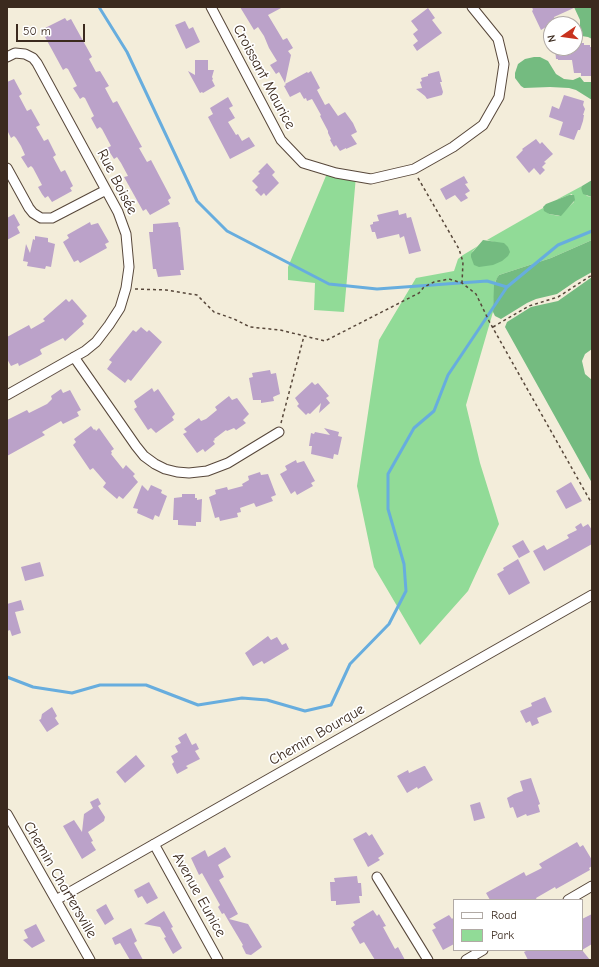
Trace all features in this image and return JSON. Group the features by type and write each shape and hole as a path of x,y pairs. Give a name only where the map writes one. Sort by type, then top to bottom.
{"street":[{"name":"Croissant Maurice","path":"211,7 281,140 303,163 336,173 371,179 414,169 453,147 483,125 499,97 504,64 498,39 472,7"},
{"name":"Rue Boisée","path":"7,57 15,53 25,54 33,58 37,63 121,217 126,234 129,267 126,288 120,308 103,334 90,347 7,395"},
{"path":"7,168 29,208 33,213 41,218 52,218 106,190"},
{"path":"74,357 144,456 165,469 189,473 212,470 228,463 279,432"},
{"name":"Chemin Bourque","path":"56,900 592,595"},
{"name":"Chemin Chartersville","path":"7,814 90,960"},
{"name":"Avenue Eunice","path":"154,844 218,960"},
{"path":"377,877 428,960"},
{"path":"570,899 592,886"},
{"path":"466,960 481,951"}],"path":[{"path":"414,169 459,249 463,262 462,283"},
{"path":"493,327 529,306 558,297 592,275"},
{"path":"126,288 166,290 197,295 214,312 234,319 250,327 280,330 325,341 419,293 429,284 438,280 449,279 462,283 476,294 489,321 592,504"},
{"path":"279,432 304,336"}],"green space":[{"path":"574,7 592,7 592,39 583,36 583,16 578,16"},
{"path":"540,57 548,61 556,74 564,79 573,80 580,77 584,82 592,82 592,100 576,90 569,88 524,88 521,86 515,78 518,64 525,59"},
{"path":"328,171 356,176 344,312 314,310 315,283 288,280 288,267"},
{"path":"592,180 592,197 583,194 581,188"},
{"path":"582,186 581,188 587,196 592,197 592,240 551,258 499,275 495,282 493,312 466,405 480,463 499,524 468,591 420,645 374,567 357,486 379,340 416,278 454,271 458,259 463,255 478,246 472,252 494,242 487,240 543,208 549,214 559,216 574,202 572,194 556,200"},
{"path":"569,195 574,195 575,200 561,216 549,214 544,211 543,207 546,204"},
{"path":"483,240 504,243 510,252 508,256 502,261 493,265 479,267 474,265 471,254"},
{"path":"592,240 592,272 557,294 536,299 527,303 501,319 495,316 493,312 494,285 499,275 551,258"},
{"path":"592,277 592,349 585,354 582,361 585,374 592,380 592,483 505,327 507,322 531,307 558,301"}],"building":[{"path":"240,7 283,7 268,15 283,40 287,38 293,48 288,51 291,55 285,83 279,72 276,74 270,65 277,61 264,36 258,27 254,30"},
{"path":"532,7 576,7 556,16 543,16 543,29 541,30 532,11"},
{"path":"428,8 435,18 432,20 442,33 417,51 413,45 418,41 413,34 418,30 411,21"},
{"path":"65,18 67,21 71,19 92,57 89,59 96,72 100,71 109,86 105,88 113,103 117,101 142,147 139,148 147,162 151,160 171,198 168,200 170,204 150,215 146,209 143,211 124,177 128,176 121,163 117,157 114,159 107,148 111,146 102,129 100,127 97,129 91,118 94,116 85,98 83,97 80,99 73,88 77,86 68,69 66,68 63,70 45,37 48,35 45,28"},
{"path":"185,21 189,29 193,27 200,42 186,49 175,25"},
{"path":"583,43 584,45 590,45 590,47 592,47 591,76 581,76 581,73 574,73 572,60 556,59 556,56 583,56"},
{"path":"195,60 208,60 208,70 214,70 212,80 215,86 203,93 200,93 188,71 195,75"},
{"path":"311,71 320,88 317,90 325,105 329,103 338,116 345,112 353,123 357,132 351,135 357,144 340,151 336,145 334,147 320,116 321,115 312,99 307,101 300,92 290,97 284,86 286,85 285,84"},
{"path":"439,71 442,82 440,82 443,92 442,95 427,99 416,89 422,88 420,82 422,81 421,78"},
{"path":"14,79 22,94 19,96 27,111 31,109 40,125 36,127 44,141 48,139 56,155 53,157 61,172 65,170 73,186 70,188 72,191 52,202 48,196 45,198 42,194 38,187 42,185 33,168 31,166 28,168 21,157 25,155 21,146 14,136 11,138 7,130 7,82"},
{"path":"564,95 584,101 583,105 585,109 583,121 574,140 559,135 563,122 549,117 552,106 559,109"},
{"path":"228,97 233,106 229,108 235,118 228,122 236,135 238,134 242,141 249,137 255,146 230,159 208,117 213,114 210,108"},
{"path":"536,139 540,144 542,142 553,154 544,162 546,163 542,167 545,170 540,175 534,168 529,173 516,157 523,150 522,149"},
{"path":"267,163 275,172 272,175 279,183 266,196 264,193 261,196 255,190 258,187 252,181"},
{"path":"464,176 468,183 465,184 470,191 465,194 468,198 461,202 455,195 446,200 440,189"},
{"path":"398,210 399,215 406,213 407,218 411,217 421,251 409,254 404,236 400,238 399,234 377,239 375,232 372,232 370,225 373,224 373,222 379,221 377,215"},
{"path":"14,214 20,225 17,227 20,233 7,240 7,218"},
{"path":"90,222 91,225 98,223 109,242 105,244 107,248 80,263 78,260 74,262 63,242 69,238 67,235"},
{"path":"178,222 180,227 184,270 180,270 181,275 158,277 156,269 153,269 149,232 153,232 153,224"},
{"path":"35,236 48,238 48,242 55,244 51,267 46,266 45,269 27,266 28,262 23,261 26,244 30,253"},
{"path":"66,299 69,302 72,299 87,316 82,321 84,324 65,341 63,338 41,349 42,354 37,357 19,366 18,363 11,366 7,359 7,337 29,325 31,329 45,321 43,319"},
{"path":"141,327 147,332 149,330 162,342 131,381 128,379 125,383 107,369 112,362 109,360 133,330 136,332"},
{"path":"270,370 271,374 276,373 280,394 273,397 274,401 261,403 261,400 253,400 249,378 253,377 252,373"},
{"path":"312,382 315,385 318,383 329,396 326,398 330,403 319,413 321,403 310,414 308,413 306,415 297,406 299,404 295,398"},
{"path":"152,388 154,392 158,389 175,414 172,417 174,420 156,433 151,428 148,430 134,409 137,407 134,401"},
{"path":"61,389 63,393 70,390 81,410 77,412 79,416 63,424 61,421 42,432 45,435 7,456 7,420 27,410 29,413 47,404 52,399 51,396"},
{"path":"229,396 232,400 237,398 249,414 243,420 246,423 236,430 234,428 227,431 226,430 214,439 215,440 213,441 215,444 205,452 203,449 197,453 183,434 187,432 184,429 199,418 201,421 206,419 217,410 215,407"},
{"path":"91,426 96,431 99,428 114,449 111,451 111,454 123,469 126,465 135,474 133,476 138,482 123,499 119,496 117,499 103,487 106,483 93,468 90,470 73,445 76,442 74,439"},
{"path":"324,428 339,432 338,436 342,437 338,455 334,454 333,459 311,454 312,446 309,446 311,433 314,434 315,432 330,435"},
{"path":"296,460 297,463 304,461 315,481 311,483 313,486 297,495 295,491 291,494 280,474 287,470 285,466"},
{"path":"260,472 261,475 268,474 276,495 271,497 273,501 256,507 254,503 240,508 241,512 237,513 238,517 220,521 219,517 215,518 209,497 216,494 215,490 227,487 228,490 243,486 242,484 249,480 248,476"},
{"path":"571,482 582,501 566,509 556,491"},
{"path":"142,485 148,491 151,485 162,490 161,493 167,496 159,517 155,515 153,520 137,513 138,509 133,508"},
{"path":"182,494 195,494 195,498 197,498 197,500 202,499 201,522 196,522 196,526 178,525 178,520 173,520 174,498 182,497"},
{"path":"581,523 583,527 588,524 592,530 592,544 544,571 533,551 544,545 547,550 569,538 567,535 577,530 575,527"},
{"path":"523,540 530,552 519,558 512,546"},
{"path":"518,559 530,583 509,595 497,574 504,570 503,568"},
{"path":"40,562 44,576 25,581 21,567"},
{"path":"21,600 24,610 15,612 21,633 12,636 10,630 7,631 7,604"},
{"path":"268,636 271,640 277,637 282,645 286,643 289,649 264,664 262,661 253,666 245,653"},
{"path":"545,697 552,712 537,718 539,723 532,726 530,721 526,723 520,711 532,706 531,703"},
{"path":"52,707 57,716 55,718 59,724 47,732 39,720 41,719 42,714"},
{"path":"186,733 192,745 196,743 199,749 195,751 200,759 186,766 188,768 177,774 172,764 174,762 171,756 178,752 175,746 181,743 178,738"},
{"path":"136,755 145,766 125,783 116,772"},
{"path":"424,766 433,780 418,789 417,787 407,793 397,776 408,770 409,773"},
{"path":"531,778 540,804 538,805 540,812 527,816 526,814 517,818 513,807 510,808 507,798 523,791 520,781"},
{"path":"98,798 101,804 98,806 105,817 104,821 88,832 93,841 91,842 96,850 82,859 63,826 74,820 82,832 84,814 93,808 90,802"},
{"path":"480,802 485,818 474,821 470,805"},
{"path":"366,832 369,836 372,834 384,854 378,858 380,860 368,867 353,839"},
{"path":"577,842 580,847 583,845 592,860 592,866 589,868 590,870 556,889 555,887 536,899 489,899 486,893 524,872 526,876 542,868 539,864"},
{"path":"225,847 231,857 218,865 224,877 219,880 238,914 229,919 248,924 262,947 251,955 246,954 242,946 243,945 224,913 222,914 218,907 220,905 202,873 199,875 191,858 205,850 208,857"},
{"path":"357,876 358,883 361,883 362,896 359,896 360,903 336,905 336,901 331,901 330,882 335,882 334,878"},
{"path":"149,882 158,898 147,904 142,896 138,898 134,890"},
{"path":"106,904 114,919 105,925 96,910"},
{"path":"373,910 377,916 379,914 386,926 383,927 395,949 398,947 405,960 375,960 364,942 360,944 351,928 355,925 353,922"},
{"path":"164,911 182,948 173,954 160,927 144,924"},
{"path":"592,914 592,944 583,949 583,918"},
{"path":"449,915 452,919 453,918 453,945 443,950 432,930 436,928 433,924"},
{"path":"36,924 45,941 32,948 23,940 28,938 24,930"},
{"path":"131,928 137,941 134,943 143,960 130,960 120,943 115,945 112,938"},
{"path":"583,951 590,960 528,960 524,952"}],"waterway":[{"path":"99,7 127,52 197,201 227,231 329,284 377,289 487,281 507,287"},
{"path":"7,677 33,687 72,693 100,685 146,685 198,705 242,698 267,700 305,711 331,705 350,664 389,624 406,591 404,564 388,509 388,474 414,428 434,411 448,375 507,287 558,245 592,231"}]}
